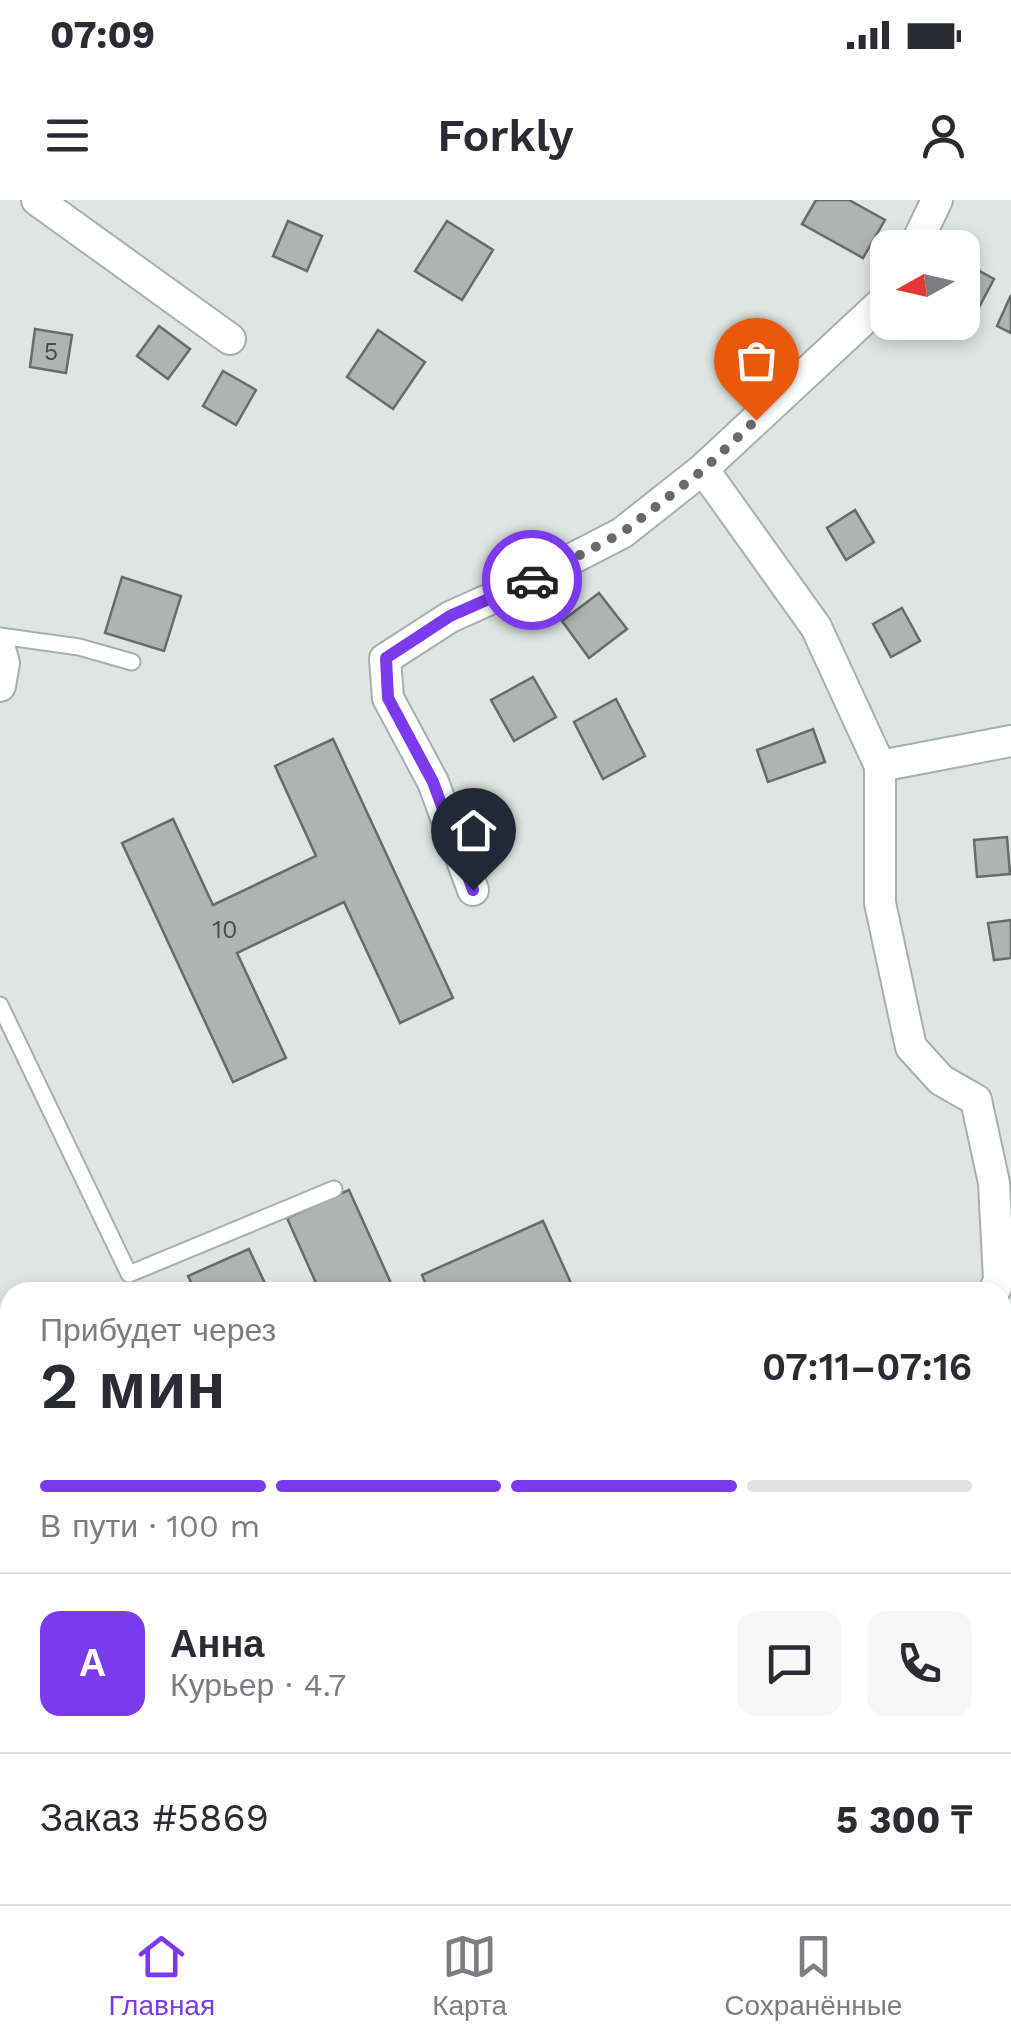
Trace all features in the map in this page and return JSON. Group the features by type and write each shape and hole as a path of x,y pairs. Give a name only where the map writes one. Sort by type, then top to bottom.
{"street":[{"path":"37,200 230,339"},
{"path":"923,230 937,200"},
{"path":"473,890 433,782 388,698 386,658 450,616 517,588 622,533 703,470 870,314"},
{"path":"703,470 816,627 880,766 880,903 911,1047 940,1080 976,1100 994,1184 998,1282"},
{"path":"0,650 4,663 0,686"},
{"path":"880,766 1011,741"}],"lane":[{"path":"0,636 78,647 132,662"},
{"path":"0,1006 129,1274 334,1189"}],"building":[{"path":"816,200 849,200 885,220 879,230 870,230 870,246 863,258 802,224"},
{"path":"288,221 322,236 307,271 273,256"},
{"path":"447,221 493,250 462,300 415,271"},
{"path":"980,271 994,279 980,305"},
{"path":"1011,295 1011,333 997,326"},
{"path":"159,326 190,349 168,379 137,356"},
{"path":"35,329 72,335 66,373 30,367"},
{"path":"378,330 425,362 393,409 347,377"},
{"path":"223,371 256,390 236,425 203,406"},
{"path":"855,510 874,542 846,560 827,528"},
{"path":"122,577 181,596 164,651 105,633"},
{"path":"599,593 627,629 589,658 562,621"},
{"path":"902,608 920,641 891,657 873,624"},
{"path":"533,677 556,717 514,741 491,700"},
{"path":"616,699 645,756 603,779 574,722"},
{"path":"813,729 825,762 768,782 757,750"},
{"path":"333,739 453,998 400,1023 344,902 237,953 286,1058 233,1082 122,843 173,819 213,905 316,856 275,766"},
{"path":"1007,837 1010,874 977,877 974,840"},
{"path":"1011,920 1011,958 994,960 988,923"},
{"path":"349,1190 390,1282 316,1282 287,1218"},
{"path":"543,1221 570,1282 425,1282 422,1275"},
{"path":"249,1249 264,1282 191,1282 188,1276"}],"way so far":[{"path":"532,580 622,533 703,470 756,420"}],"route":[{"path":"473,890 433,782 388,698 386,658 450,616 532,580"}]}
